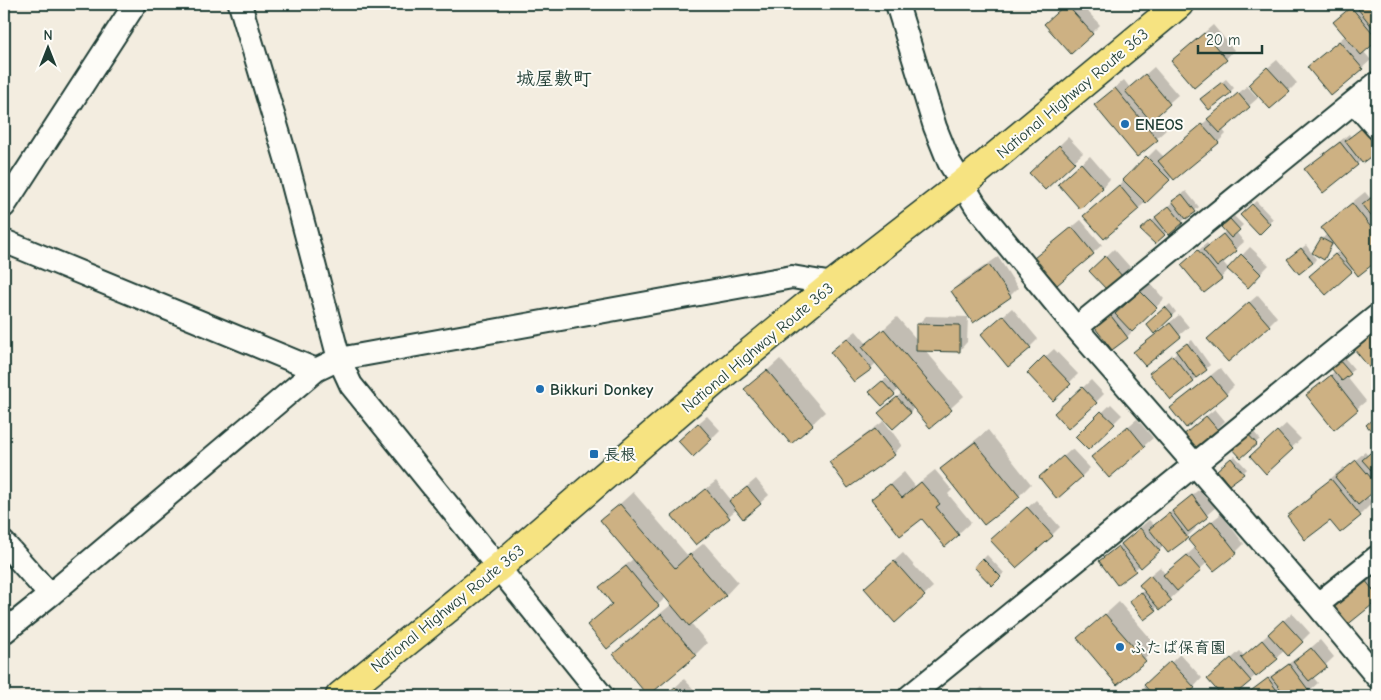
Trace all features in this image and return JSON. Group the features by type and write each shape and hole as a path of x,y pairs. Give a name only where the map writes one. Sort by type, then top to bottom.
{"highway":[{"name":"National Highway Route 363","path":"340,696 499,567 716,380 833,284 962,184 1179,4"}],"street":[{"path":"4,206 135,4"},
{"path":"240,4 286,158 339,359 351,385 602,696"},
{"path":"897,4 935,127 948,162 976,206 1076,328 1318,605 1377,677"},
{"path":"1076,328 1377,83"},
{"path":"1354,102 1377,128"},
{"path":"4,241 316,370"},
{"path":"4,632 316,370 339,359 792,277 833,284"},
{"path":"910,696 1377,316"},
{"path":"4,543 50,595"},
{"path":"1318,605 1377,557"}],"building":[{"path":"1066,4 1093,34 1071,54 1044,24"},
{"path":"1364,4 1377,4 1377,33 1358,9"},
{"path":"1351,7 1377,38 1377,41 1361,55 1333,22"},
{"path":"1204,33 1227,60 1194,88 1171,61"},
{"path":"1339,41 1363,69 1331,96 1307,67"},
{"path":"1267,67 1290,92 1270,109 1248,85"},
{"path":"1145,74 1170,104 1151,121 1125,91"},
{"path":"1222,82 1231,93 1209,110 1200,99"},
{"path":"1115,88 1158,140 1137,157 1094,105"},
{"path":"1238,93 1250,107 1220,133 1207,119"},
{"path":"1202,124 1219,143 1174,180 1158,161"},
{"path":"1362,128 1377,147 1377,152 1362,163 1345,141"},
{"path":"1340,142 1358,165 1323,193 1304,169"},
{"path":"1059,145 1075,162 1045,190 1029,173"},
{"path":"1146,156 1170,180 1146,203 1123,180"},
{"path":"1081,163 1103,188 1080,209 1058,184"},
{"path":"1119,185 1139,209 1104,239 1083,216"},
{"path":"1377,193 1377,219 1375,221 1362,205"},
{"path":"1182,194 1196,212 1186,219 1172,201"},
{"path":"1352,203 1377,235 1377,261 1358,276 1321,228"},
{"path":"1252,204 1270,224 1259,235 1240,215"},
{"path":"1169,206 1183,223 1169,235 1155,217"},
{"path":"1230,219 1240,230 1231,238 1221,227"},
{"path":"1151,220 1165,235 1155,244 1140,230"},
{"path":"1072,227 1094,254 1057,285 1034,258"},
{"path":"1223,234 1237,251 1217,267 1203,250"},
{"path":"1321,238 1332,244 1324,260 1312,253"},
{"path":"1301,248 1313,263 1299,274 1287,259"},
{"path":"1198,250 1222,279 1204,293 1181,265"},
{"path":"1241,254 1261,274 1248,288 1227,269"},
{"path":"1335,254 1352,272 1326,295 1309,276"},
{"path":"1105,256 1122,276 1107,290 1089,271"},
{"path":"989,265 1011,297 973,323 951,291"},
{"path":"1140,291 1157,308 1132,332 1115,314"},
{"path":"1249,302 1270,326 1228,362 1207,339"},
{"path":"1165,307 1173,316 1154,334 1146,324"},
{"path":"1108,312 1128,338 1112,350 1092,324"},
{"path":"1003,315 1031,348 1008,367 981,334"},
{"path":"1170,323 1181,337 1145,366 1133,352"},
{"path":"916,324 960,325 960,352 916,351"},
{"path":"884,329 952,410 930,428 862,347"},
{"path":"1371,335 1377,343 1377,377 1354,349"},
{"path":"847,338 872,369 854,382 830,352"},
{"path":"1187,343 1207,370 1196,378 1176,351"},
{"path":"1172,355 1194,382 1171,400 1149,373"},
{"path":"1044,356 1071,384 1053,401 1027,373"},
{"path":"1339,360 1351,374 1342,381 1331,368"},
{"path":"767,370 813,425 791,444 744,389"},
{"path":"1331,375 1358,410 1334,430 1306,395"},
{"path":"1211,376 1227,395 1186,428 1170,408"},
{"path":"882,381 895,395 882,406 869,392"},
{"path":"1082,387 1097,403 1068,429 1054,413"},
{"path":"897,397 911,413 893,429 878,413"},
{"path":"1101,411 1115,424 1088,450 1075,437"},
{"path":"1377,415 1377,437 1366,425"},
{"path":"1206,416 1218,430 1193,450 1181,437"},
{"path":"698,423 712,439 693,457 678,441"},
{"path":"1128,426 1145,447 1109,478 1091,457"},
{"path":"875,429 895,455 848,488 829,462"},
{"path":"1277,431 1293,449 1266,474 1250,456"},
{"path":"1247,433 1257,444 1241,458 1231,447"},
{"path":"975,442 1020,497 984,525 940,469"},
{"path":"1377,447 1377,466 1371,470 1362,460"},
{"path":"1063,456 1082,477 1057,499 1039,477"},
{"path":"1231,458 1244,474 1229,485 1217,470"},
{"path":"1356,460 1377,485 1377,489 1358,505 1335,477"},
{"path":"1331,479 1361,516 1340,533 1330,521 1305,540 1287,516"},
{"path":"921,482 940,504 936,507 959,535 945,547 922,519 900,536 871,499 890,484 902,498"},
{"path":"747,487 761,504 743,519 729,501"},
{"path":"706,489 730,518 696,545 672,516"},
{"path":"1192,495 1208,517 1188,532 1172,511"},
{"path":"620,504 675,568 690,554 726,596 689,626 600,520"},
{"path":"1027,507 1053,536 1016,568 990,540"},
{"path":"1169,513 1188,538 1168,553 1149,529"},
{"path":"1212,521 1237,553 1214,571 1188,540"},
{"path":"1140,528 1160,551 1141,568 1121,544"},
{"path":"1118,546 1136,571 1117,585 1099,561"},
{"path":"1187,555 1201,571 1177,591 1163,575"},
{"path":"982,558 1001,577 992,586 974,567"},
{"path":"894,561 925,596 895,623 864,588"},
{"path":"626,566 659,606 607,649 587,625 612,604 599,587"},
{"path":"1150,575 1172,601 1160,610 1139,585"},
{"path":"1365,580 1377,595 1377,601 1346,626 1331,607"},
{"path":"1141,592 1156,611 1144,620 1129,601"},
{"path":"661,614 696,656 648,696 613,654"},
{"path":"1105,614 1146,661 1117,685 1077,638"},
{"path":"1283,620 1303,642 1288,656 1268,634"},
{"path":"1262,640 1278,659 1256,677 1241,658"},
{"path":"1311,648 1327,667 1309,681 1293,662"},
{"path":"1231,658 1251,681 1233,696 1222,696 1207,679"},
{"path":"1170,661 1195,688 1185,696 1154,696 1144,685"},
{"path":"1289,664 1310,692 1305,696 1286,696 1271,677"},
{"path":"1268,678 1281,696 1244,696"},
{"path":"675,687 684,696 664,696"}],"place":[{"name":"ENEOS","path":"1125,124"},
{"name":"Bikkuri Donkey","path":"540,389"},
{"name":"長根","path":"594,454"},
{"name":"ふたば保育園","path":"1120,647"}],"district":[{"name":"城屋敷町","path":"554,78"}]}
